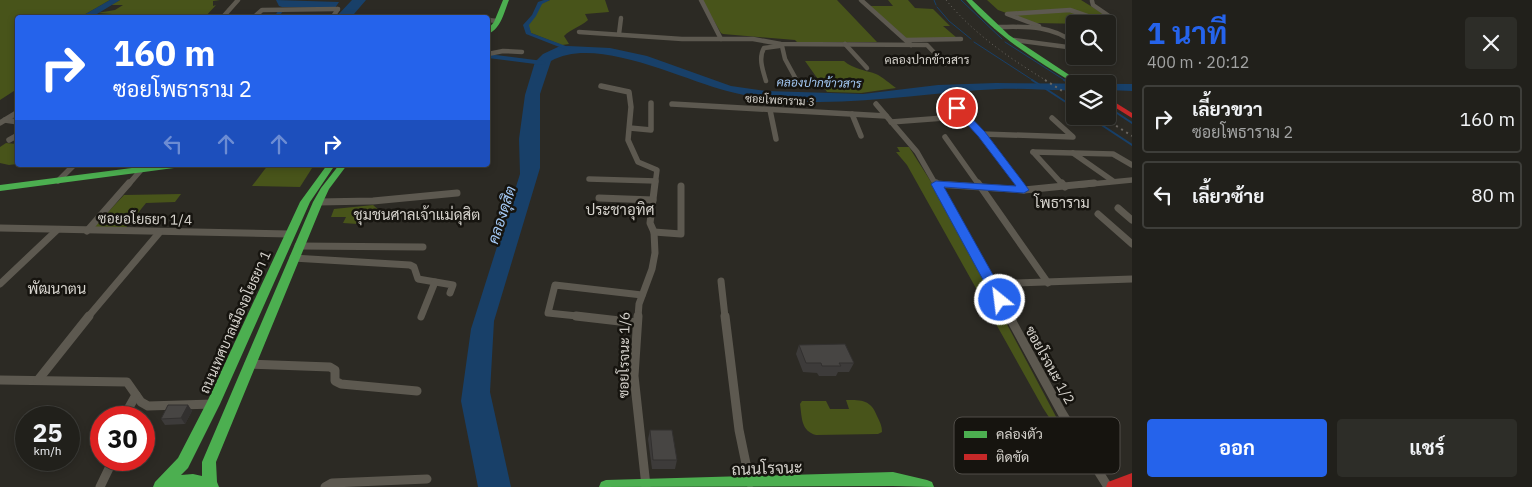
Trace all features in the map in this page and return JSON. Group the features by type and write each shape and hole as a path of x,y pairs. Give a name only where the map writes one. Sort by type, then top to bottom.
{"main road":[{"path":"493,21 506,0"},
{"path":"969,0 996,27 1066,75"},
{"path":"1116,105 1132,116"},
{"path":"0,188 161,167"},
{"name":"ถนนเทศบาลเมืองอโยธยา 1","path":"160,487 183,463 213,404 289,234 313,188 329,167"},
{"name":"ถนนเทศบาลเมืองอโยธยา 1","path":"211,486 208,473 209,462 249,364 318,202 325,188 341,167"},
{"name":"ถนนโรจนะ","path":"606,487 893,479 927,487"},
{"path":"160,487 188,480 200,481 211,486"},
{"path":"1112,487 1132,480"}],"street":[{"path":"225,15 238,0"},
{"path":"701,0 721,38"},
{"path":"861,0 912,45"},
{"path":"1066,36 1060,31 1039,26 1007,14 1070,10 1093,18 1112,18 1092,2"},
{"path":"256,15 262,10 338,9 334,15"},
{"path":"619,34 621,18"},
{"path":"996,27 1039,26"},
{"path":"579,32 688,39 753,39 781,45"},
{"path":"906,40 961,39"},
{"path":"1014,40 1066,47"},
{"path":"845,44 867,68"},
{"path":"781,45 785,59 798,83"},
{"path":"766,81 762,69 761,52 764,48 781,45 929,46 945,64"},
{"path":"490,54 503,51 522,52"},
{"path":"589,180 656,181 657,170 638,162 629,144 631,107 629,92 601,86"},
{"path":"946,96 982,134 1024,190"},
{"path":"630,128 651,130 651,103"},
{"name":"ซอยโพธาราม 3","path":"672,104 852,114 888,119 944,118"},
{"name":"ซอยโรจนะ 1/2","path":"876,104 917,152 1064,417"},
{"path":"770,110 776,139"},
{"path":"3,122 15,114"},
{"path":"852,114 861,136"},
{"path":"982,134 1074,137 1052,118"},
{"path":"9,140 15,137"},
{"path":"945,137 1048,283"},
{"path":"1065,186 1033,152 1113,154 1132,165"},
{"path":"1073,153 1113,181"},
{"path":"58,181 72,167"},
{"path":"87,231 141,170"},
{"path":"936,184 1024,190 1132,180"},
{"name":"ซอยโรจนะ 1/6","path":"646,486 634,376 637,323 642,295 652,269 655,254 654,232 650,223 656,181"},
{"path":"654,232 680,234 680,186"},
{"path":"318,202 373,200 457,193"},
{"path":"599,198 653,200"},
{"path":"1118,208 1132,220"},
{"path":"1098,214 1132,244"},
{"name":"ซอยอโยธยา 1/4","path":"0,228 159,233 289,234"},
{"path":"0,284 4,277 57,230"},
{"path":"38,380 112,287 159,233"},
{"path":"298,246 423,247"},
{"path":"293,258 410,265 414,267 418,279 453,285 450,293"},
{"path":"992,284 1132,279"},
{"path":"721,281 737,421 750,483"},
{"path":"421,317 435,282"},
{"path":"637,323 548,313 555,285 642,295"},
{"path":"249,364 330,367 335,370 335,381 341,384 417,391"},
{"path":"0,380 127,382 141,402 148,406 213,404"},
{"path":"129,406 136,395"},
{"path":"100,487 108,471"},
{"name":"ซอยโรจนะ 1/2","path":"1100,474 1108,487"},
{"path":"325,487 332,483 427,479"}],"green space":[{"path":"0,0 110,0 84,15 15,15 15,90 0,100"},
{"path":"120,0 220,0 213,1 213,6 216,5 207,15 97,13 115,10 123,5 111,5"},
{"path":"550,0 605,0 609,12 585,14 588,20 564,36 569,44 562,45 531,33 528,25 542,3"},
{"path":"702,0 837,0 877,42 797,42 795,40 723,34"},
{"path":"888,0 908,0 915,8 933,9 950,26 943,26 957,38 906,38 870,6 893,6"},
{"path":"987,0 1081,0 1105,15 1066,15 1066,24 1034,23 998,10"},
{"path":"805,61 844,61 855,68 879,75 896,88 861,93 827,92"},
{"path":"6,143 15,144 15,164 0,163 0,147"},
{"path":"897,147 909,147 933,185 1056,417 1049,417 1043,408 907,165 896,152 900,152"},
{"path":"266,167 313,167 300,187 252,186"},
{"path":"181,194 175,202 146,203 125,229 95,228 124,195"},
{"path":"373,205 386,216 382,219 362,218 358,224 343,223 346,217 331,217 334,209"},
{"path":"846,400 861,401 869,404 875,411 881,424 882,432 878,434 816,435 807,430 802,419 800,404 802,401 826,401 830,409 849,409"}],"water":[{"path":"110,0 120,0 97,14 165,14 163,15 84,15"},
{"path":"276,0 339,2 335,8 282,7 279,6"},
{"path":"352,0 366,0 354,14 356,15 338,15"},
{"path":"558,47 610,48 647,56 731,86 766,91 863,94 938,85 996,83 1066,84 1066,90 999,89 863,100 794,101 761,98 727,91 663,69 614,56 591,53 569,54 551,61 540,94 540,168 494,321 490,392 511,487 478,487 461,401 471,329 520,174 519,139 525,95 535,62 543,54"},
{"path":"1116,84 1132,84 1132,91 1116,90"}],"building":[{"path":"845,344 854,363 839,363 841,366 822,366 821,363 806,363 799,345"},
{"path":"168,405 188,405 181,418 161,419"},
{"path":"650,430 672,430 677,460 653,460"}],"waterway":[{"name":"คลองดุสิต","path":"548,0 540,3 534,16 526,25 529,34 569,49"},
{"path":"934,0 936,5"},
{"path":"961,0 1002,39"},
{"path":"937,7 949,21 971,39"},
{"path":"278,15 281,11"},
{"path":"974,42 1034,81"},
{"path":"1005,42 1066,81"},
{"path":"490,56 543,63"},
{"name":"คลองปากข้าวสาร","path":"1032,80 1040,85"},
{"path":"1046,89 1066,102"},
{"path":"1116,112 1132,123"},
{"path":"1102,125 1132,145"}],"railway":[{"path":"946,0 980,35 1047,81"},
{"path":"1045,80 1066,93"},
{"path":"1115,125 1132,136"}],"traffic: fast":[{"path":"490,30 497,23 506,0"},
{"path":"969,0 1007,36 1066,75"},
{"path":"0,188 159,167"},
{"path":"160,487 183,463 213,404 305,202 330,167"},
{"path":"210,485 209,462 318,202 325,188 341,167"},
{"path":"606,487 893,479 927,487"},
{"path":"161,487 187,481 199,482 212,487"}],"traffic: jam":[{"path":"1116,105 1132,116"},
{"path":"1113,487 1132,480"}],"district":[{"name":"คลองปากข้าวสาร","path":"927,60"},
{"name":"โพธาราม","path":"1062,203"},
{"name":"ประชาอุทิศ","path":"620,210"},
{"name":"ชุมชนศาลเจ้าแม่ดุสิต","path":"417,215"},
{"name":"พัฒนาตน","path":"57,289"}],"route":[{"path":"957,108 982,134 1024,190 936,184 1000,300"}]}
